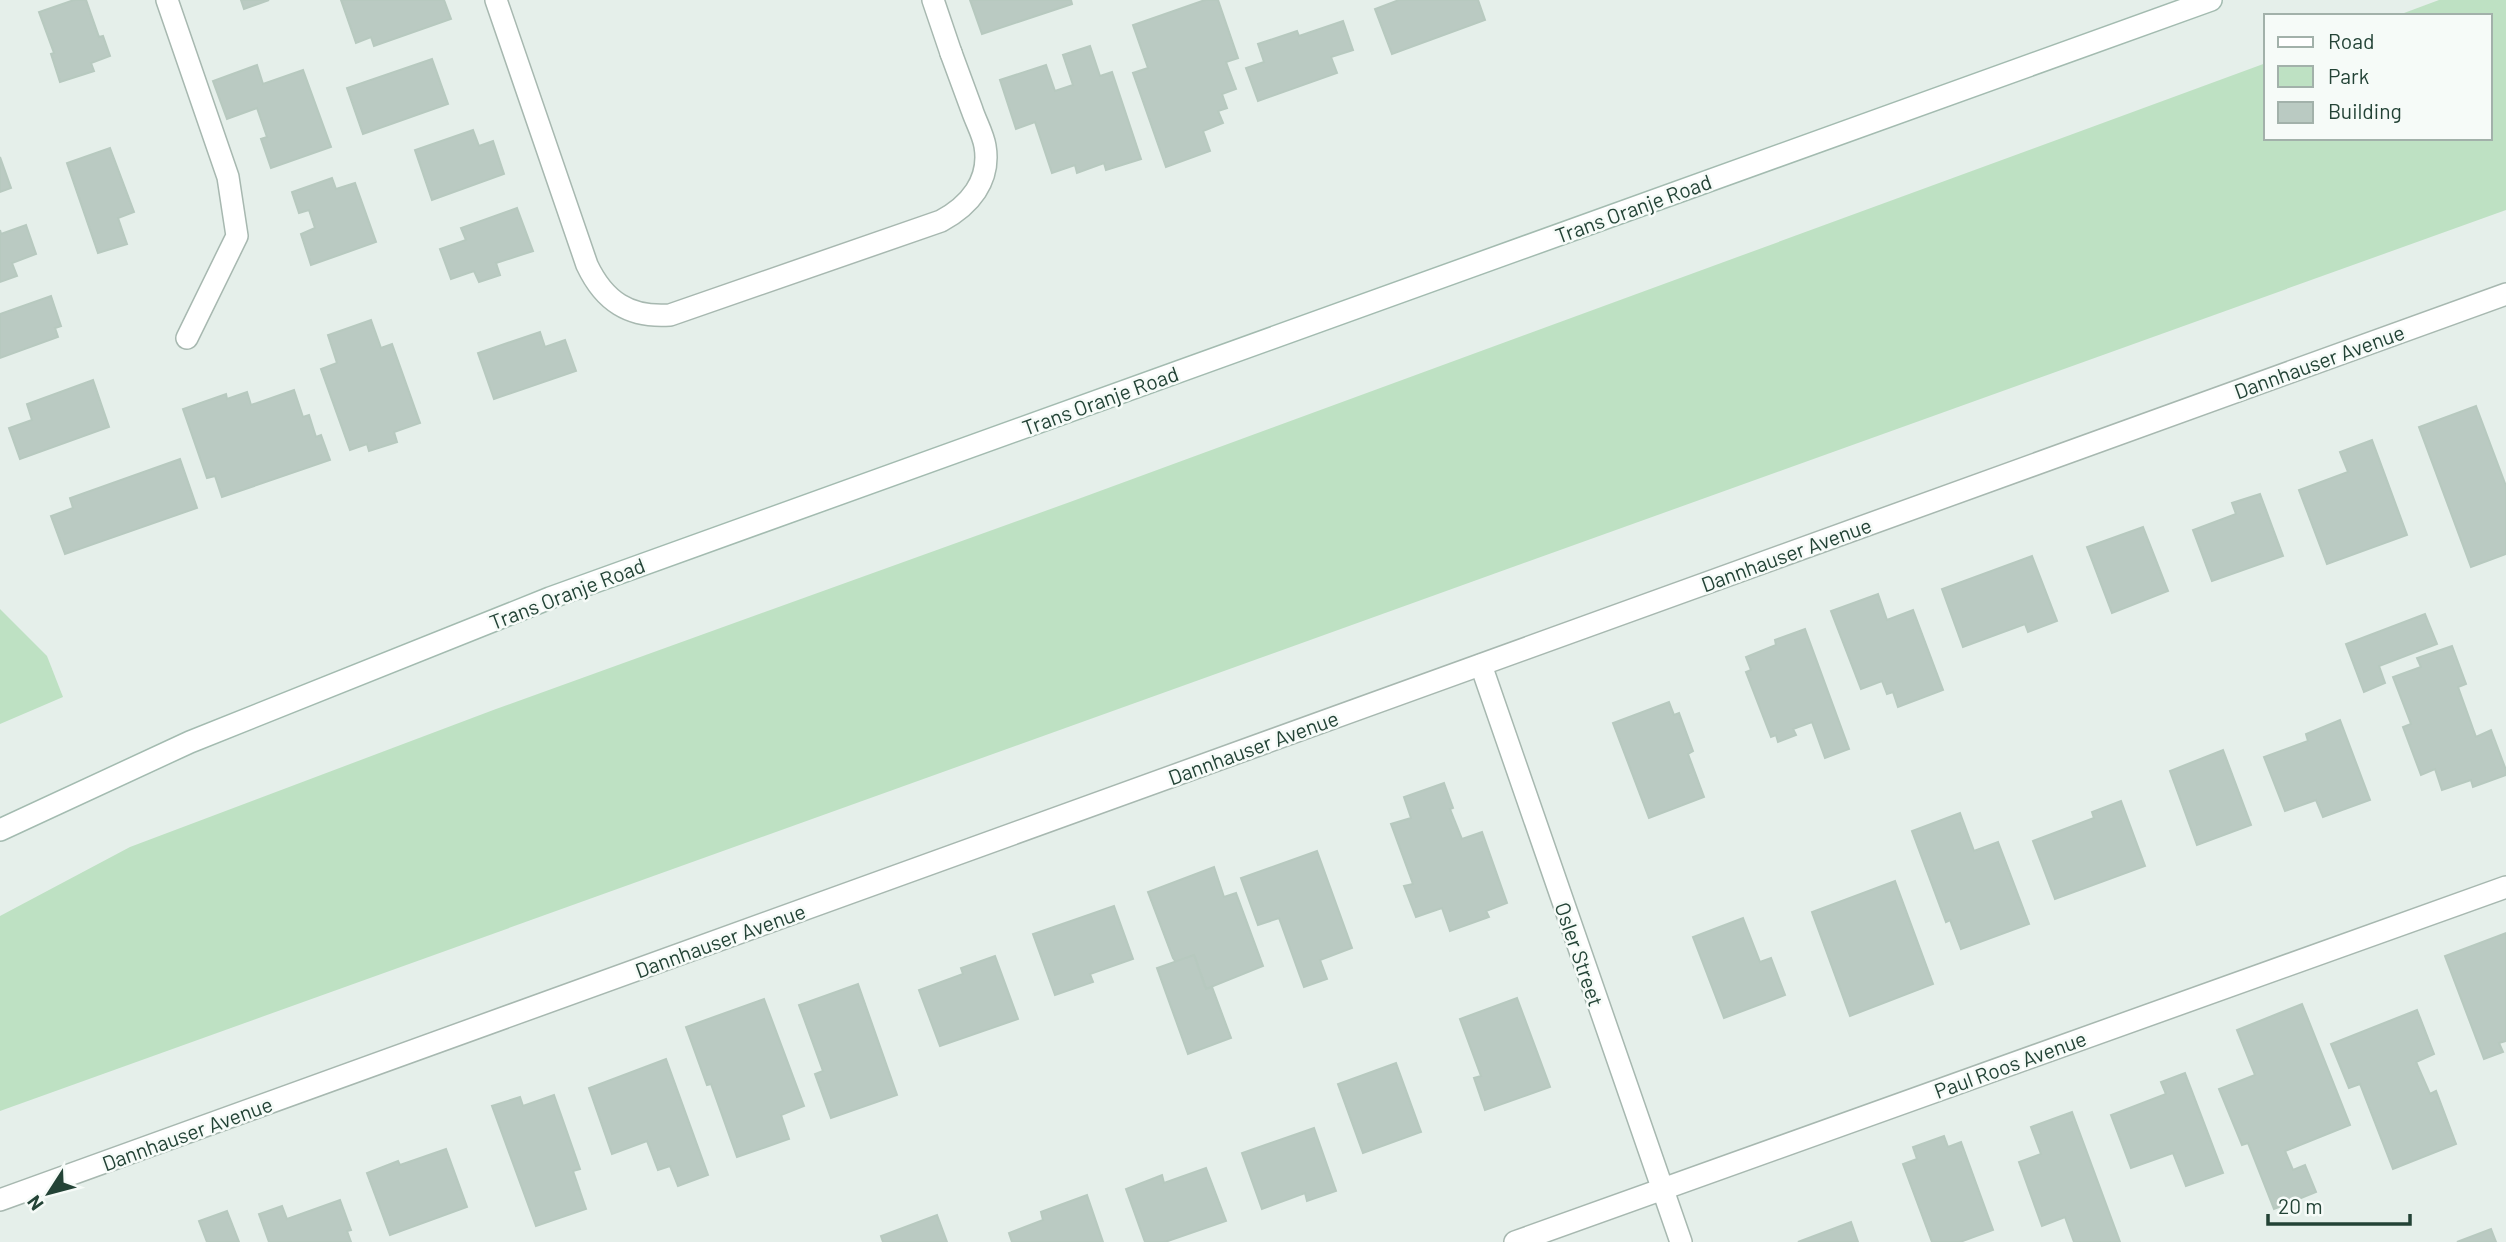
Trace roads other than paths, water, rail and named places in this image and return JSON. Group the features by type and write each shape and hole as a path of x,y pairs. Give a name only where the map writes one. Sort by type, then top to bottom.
{"street":[{"path":"167,0 228,177 237,236 187,338"},
{"path":"496,0 587,265 596,283 625,309 655,316 670,315 940,221 958,212 972,198 981,181 985,146 933,0"},
{"name":"Trans Oranje Road","path":"0,830 190,742 551,598 2211,0"},
{"name":"Dannhauser Avenue","path":"0,1200 2506,294"},
{"name":"Osler Street","path":"1480,665 1681,1242"},
{"name":"Paul Roos Avenue","path":"1515,1242 2506,887"}]}
